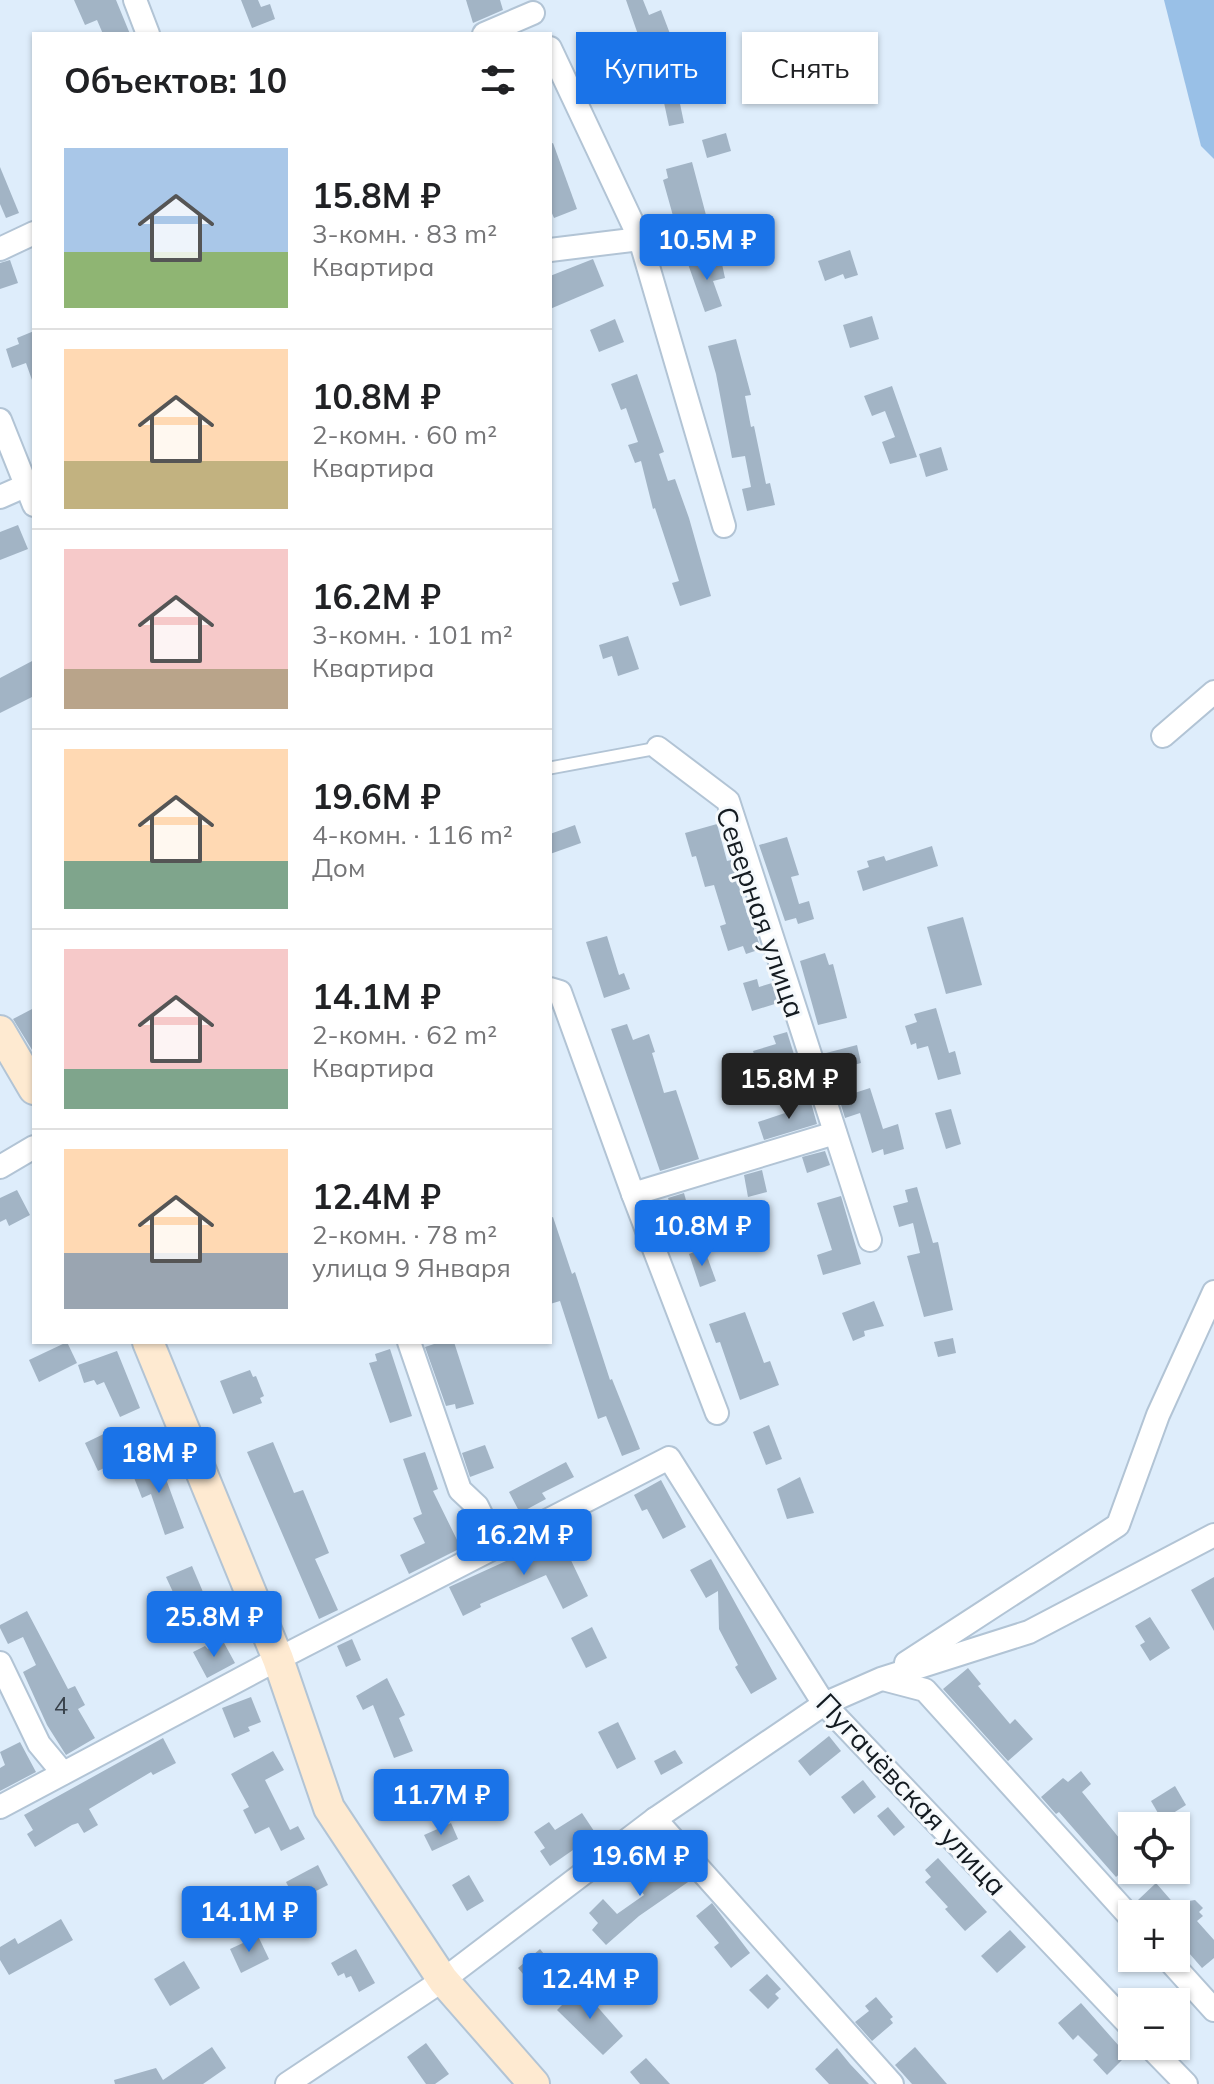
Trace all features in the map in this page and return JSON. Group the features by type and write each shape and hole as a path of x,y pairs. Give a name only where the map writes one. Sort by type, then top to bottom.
{"street":[{"path":"135,0 147,32"},
{"path":"487,32 532,6 542,32"},
{"path":"552,52 640,239 724,526"},
{"path":"0,249 32,234"},
{"path":"552,250 640,239"},
{"path":"0,420 31,491 0,497"},
{"path":"1163,736 1214,692"},
{"name":"Северная улица","path":"658,748 728,801 870,1240"},
{"path":"552,990 560,992 717,1413"},
{"path":"0,1031 32,1086"},
{"path":"633,1194 835,1133"},
{"path":"0,1167 32,1148"},
{"path":"881,1679 1118,1525 1158,1415 1214,1292"},
{"path":"149,1344 278,1659 329,1808 443,1980 534,2084"},
{"path":"0,1807 497,1547 477,1506 460,1490 410,1344"},
{"name":"Пугачёвская улица","path":"497,1547 669,1458 824,1704 1118,2013"},
{"path":"287,2084 443,1980 655,1819 824,1704 881,1679 1029,1632 1214,1535"},
{"path":"0,1663 39,1744 63,1773"},
{"name":"Пугачёвская улица","path":"881,1679 925,1690 1118,1904"},
{"path":"655,1819 892,2084"},
{"path":"1180,1972 1214,2010"},
{"path":"1163,2060 1186,2084"}],"lane":[{"path":"552,768 658,748"}],"water":[{"path":"1164,0 1214,0 1214,159 1201,146"}],"building":[{"path":"74,0 116,0 129,32 102,32 97,20 85,25"},
{"path":"241,0 258,0 261,7 270,4 275,19 252,28"},
{"path":"466,0 500,0 503,10 473,23"},
{"path":"626,0 643,0 649,15 661,10 669,32 637,32"},
{"path":"664,104 680,104 684,123 669,126"},
{"path":"726,133 731,151 707,158 702,140"},
{"path":"552,143 577,209 554,218 552,214"},
{"path":"692,162 706,215 675,223 663,180 668,178 666,169"},
{"path":"0,167 19,213 6,218 0,204"},
{"path":"850,250 858,275 845,279 843,274 825,281 818,261"},
{"path":"712,257 714,266 722,264 725,278 713,281 722,306 705,312 688,264"},
{"path":"593,259 604,286 552,308 552,275"},
{"path":"10,260 18,283 0,289 0,263"},
{"path":"872,316 879,339 850,348 843,325"},
{"path":"615,319 624,342 599,352 590,330"},
{"path":"32,332 32,380 26,363 12,368 6,349 19,344 17,338"},
{"path":"736,339 751,395 745,396 751,427 754,426 766,484 770,483 775,505 747,511 742,489 751,487 745,456 732,458 708,346"},
{"path":"637,374 664,452 659,454 668,481 675,479 711,596 680,606 672,583 679,581 653,509 641,461 635,463 628,445 638,442 626,408 621,410 611,384"},
{"path":"892,386 917,457 890,464 882,442 895,437 885,411 872,416 864,396"},
{"path":"941,447 948,470 926,477 919,454"},
{"path":"18,525 28,549 0,560 0,532"},
{"path":"628,636 639,669 618,676 612,656 603,659 599,645"},
{"path":"32,661 32,697 0,713 0,678"},
{"path":"717,824 727,861 731,860 761,949 746,954 743,946 728,951 720,926 726,924 714,885 705,887 685,833"},
{"path":"575,825 581,843 552,853 552,833"},
{"path":"787,837 799,875 791,877 799,904 809,901 814,919 798,924 796,918 785,921 759,845"},
{"path":"932,846 938,866 863,891 857,871 869,867 867,861 884,856 886,861"},
{"path":"963,917 982,985 946,994 927,927"},
{"path":"607,936 619,975 624,973 630,989 604,998 586,942"},
{"path":"825,953 829,965 833,964 847,1018 818,1025 800,961"},
{"path":"757,979 759,987 772,983 778,1003 752,1011 743,983"},
{"path":"936,1008 949,1053 955,1051 961,1074 938,1080 928,1046 917,1049 916,1043 911,1045 905,1026 917,1022 914,1014"},
{"path":"32,1009 32,1050 13,1019"},
{"path":"627,1024 633,1040 649,1034 664,1093 676,1090 699,1159 660,1171 611,1029"},
{"path":"787,1032 797,1064 761,1075 753,1051 776,1044 773,1036"},
{"path":"857,1045 861,1063 831,1071 826,1053"},
{"path":"870,1088 883,1129 898,1124 904,1149 884,1155 883,1149 872,1153 860,1113 845,1118 839,1098"},
{"path":"810,1099 817,1124 764,1140 758,1122 791,1111 789,1105"},
{"path":"951,1109 961,1144 946,1149 935,1113"},
{"path":"825,1151 830,1165 807,1173 802,1157"},
{"path":"762,1170 767,1192 748,1197 744,1175"},
{"path":"917,1187 933,1243 938,1242 953,1310 924,1317 907,1256 920,1253 913,1223 899,1227 893,1206 908,1202 905,1190"},
{"path":"17,1190 30,1215 9,1226 6,1219 0,1222 0,1198"},
{"path":"684,1193 692,1222 676,1226 668,1198"},
{"path":"841,1196 861,1264 823,1275 817,1255 832,1250 817,1203"},
{"path":"552,1217 572,1274 575,1272 610,1380 640,1449 622,1456 606,1416 598,1419 560,1301 552,1303"},
{"path":"704,1248 716,1281 700,1287 689,1254"},
{"path":"874,1301 884,1326 864,1331 865,1336 853,1341 842,1313"},
{"path":"745,1312 764,1363 770,1361 779,1385 740,1400 720,1342 716,1343 709,1324"},
{"path":"953,1338 956,1353 938,1357 934,1342"},
{"path":"68,1344 77,1363 39,1382 29,1360"},
{"path":"455,1344 474,1404 456,1409 455,1404 446,1406 425,1347"},
{"path":"390,1349 412,1416 390,1423 369,1363 377,1361 375,1354"},
{"path":"117,1351 140,1408 120,1417 104,1382 97,1385 94,1380 84,1383 78,1365"},
{"path":"250,1370 253,1377 256,1376 264,1396 260,1398 262,1403 233,1414 220,1381"},
{"path":"769,1425 782,1459 766,1465 753,1432"},
{"path":"114,1429 127,1457 98,1471 85,1443"},
{"path":"273,1442 294,1493 303,1490 329,1553 315,1559 338,1610 319,1619 247,1452"},
{"path":"485,1445 494,1468 470,1477 462,1453"},
{"path":"425,1452 438,1489 433,1491 461,1548 409,1574 400,1555 425,1543 413,1518 422,1514 403,1459"},
{"path":"159,1460 184,1528 165,1535 151,1494 142,1498 131,1470"},
{"path":"566,1462 574,1477 542,1493 546,1499 520,1513 509,1492"},
{"path":"800,1477 814,1513 787,1519 777,1489"},
{"path":"661,1480 686,1527 663,1539 647,1509 642,1511 634,1495"},
{"path":"566,1534 574,1551 568,1554 588,1596 563,1609 546,1575 480,1604 481,1607 463,1616 449,1587"},
{"path":"711,1559 777,1679 751,1694 735,1667 738,1665 719,1629 718,1591 706,1598 690,1570"},
{"path":"192,1566 203,1592 178,1603 166,1577"},
{"path":"1214,1577 1214,1631 1191,1590"},
{"path":"27,1611 68,1689 75,1686 85,1705 78,1709 95,1738 66,1755 47,1725 23,1672 36,1665 23,1637 8,1644 0,1628 0,1625"},
{"path":"1150,1617 1170,1648 1150,1661 1140,1645 1145,1642 1135,1626"},
{"path":"592,1627 607,1658 586,1668 571,1638"},
{"path":"352,1639 361,1660 346,1667 337,1646"},
{"path":"223,1641 235,1663 207,1678 193,1652"},
{"path":"968,1668 981,1684 978,1686 1010,1724 1015,1719 1033,1739 1008,1761 943,1689"},
{"path":"387,1678 405,1715 399,1718 413,1751 394,1758 373,1705 363,1710 356,1696"},
{"path":"251,1697 261,1722 234,1738 222,1708"},
{"path":"618,1722 636,1759 617,1769 598,1732"},
{"path":"829,1736 841,1751 810,1776 798,1761"},
{"path":"163,1738 176,1763 153,1775 151,1772 89,1809 98,1825 84,1833 78,1823 72,1825 35,1847 27,1834 33,1830 24,1815"},
{"path":"20,1742 36,1772 0,1791 0,1768 5,1765 0,1752"},
{"path":"675,1750 683,1763 661,1775 654,1761"},
{"path":"273,1751 284,1770 265,1780 290,1830 298,1826 305,1839 281,1851 269,1827 255,1834 243,1810 249,1807 231,1774"},
{"path":"1081,1771 1091,1784 1082,1792 1118,1837 1116,1877 1059,1812 1056,1814 1041,1797 1063,1778 1068,1782"},
{"path":"863,1780 876,1797 854,1814 841,1797"},
{"path":"1175,1786 1186,1805 1175,1812 1157,1812 1151,1801"},
{"path":"888,1807 905,1827 894,1836 877,1816"},
{"path":"582,1813 596,1834 550,1866 540,1851 545,1848 534,1832 549,1822 555,1830"},
{"path":"451,1823 458,1839 432,1851 424,1835"},
{"path":"668,1854 691,1880 639,1916 606,1945 592,1930 598,1923 589,1913 603,1899 617,1914 644,1895 632,1878"},
{"path":"938,1858 987,1912 965,1931 925,1882 931,1877 925,1870"},
{"path":"318,1865 328,1885 296,1901 286,1882"},
{"path":"469,1875 484,1901 467,1911 452,1885"},
{"path":"1157,1884 1171,1900 1138,1900"},
{"path":"1195,1900 1203,1908 1199,1912 1203,1916 1197,1921 1214,1940 1214,1958 1202,1968 1190,1954 1190,1901"},
{"path":"712,1903 750,1953 731,1968 714,1947 719,1943 696,1916"},
{"path":"61,1919 73,1940 9,1975 0,1960 0,1947 15,1938 18,1944"},
{"path":"1010,1930 1026,1947 997,1973 981,1956"},
{"path":"258,1936 269,1959 241,1973 230,1949"},
{"path":"356,1949 375,1983 359,1992 351,1976 346,1978 344,1973 338,1976 331,1963"},
{"path":"540,1949 551,1963 529,1981 518,1968"},
{"path":"184,1961 200,1988 170,2006 154,1979"},
{"path":"767,1974 781,1989 775,1994 779,1998 768,2009 749,1990"},
{"path":"580,1987 623,2036 603,2055 557,2010"},
{"path":"876,1997 893,2017 890,2019 893,2023 872,2041 855,2022 869,2011 865,2006"},
{"path":"1081,2003 1118,2045 1118,2060 1122,2060 1107,2075 1093,2060 1098,2055 1078,2035 1073,2040 1058,2023"},
{"path":"426,2043 449,2074 435,2084 426,2084 407,2057"},
{"path":"212,2047 226,2068 203,2084 115,2084 114,2080 156,2068 163,2080"},
{"path":"915,2047 947,2084 912,2084 895,2065"},
{"path":"837,2048 869,2084 829,2084 815,2069"},
{"path":"646,2058 670,2084 640,2084 630,2072"}]}
